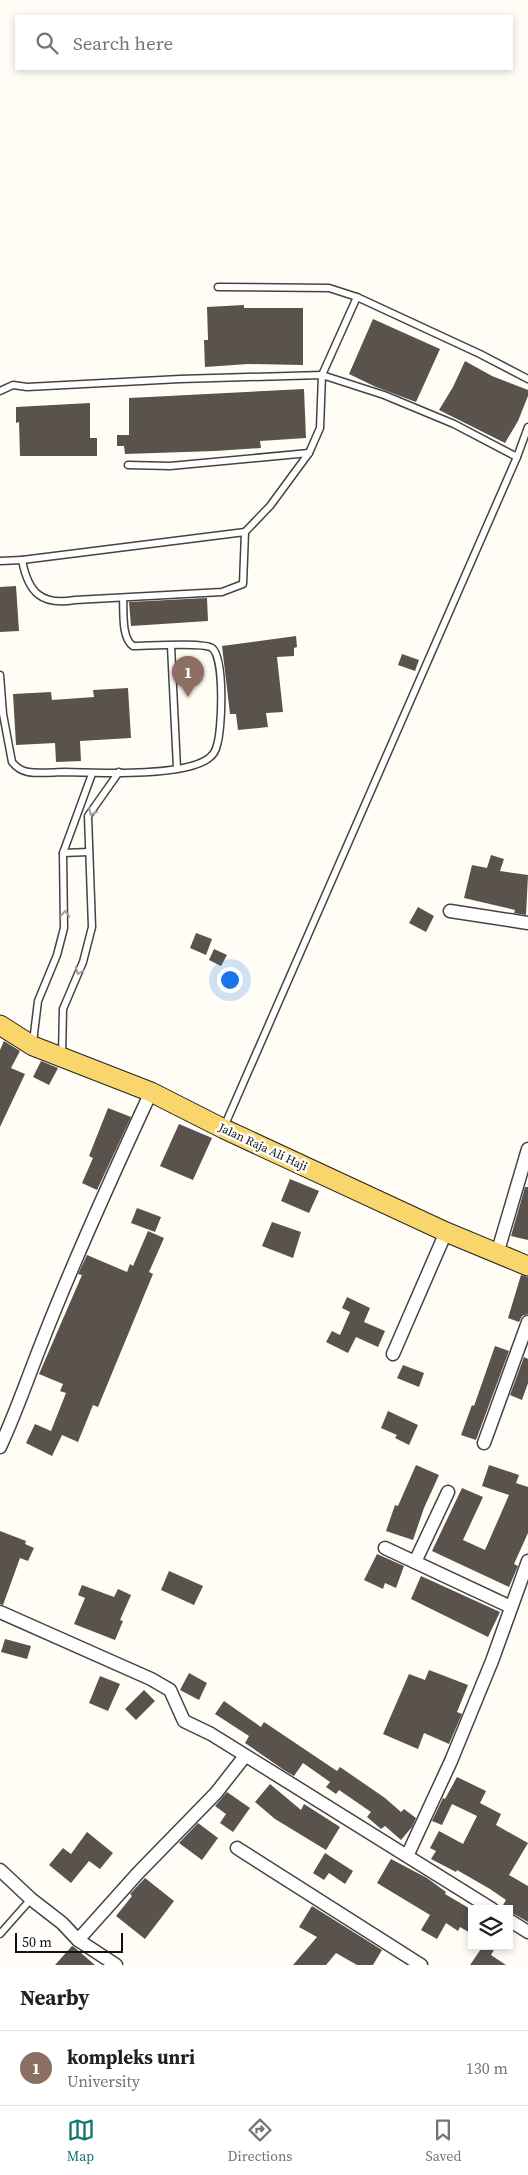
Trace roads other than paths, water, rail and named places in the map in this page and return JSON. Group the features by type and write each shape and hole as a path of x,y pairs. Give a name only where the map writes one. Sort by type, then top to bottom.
{"main road":[{"name":"Jalan Raja Ali Haji","path":"0,1025 33,1046 151,1092 224,1129 446,1232 528,1266"}],"street":[{"path":"450,911 528,923"},
{"path":"0,1448 16,1414 42,1342 120,1158 151,1092"},
{"path":"497,1254 528,1149"},
{"path":"393,1354 446,1232"},
{"path":"484,1443 528,1322"},
{"path":"416,1562 448,1492"},
{"path":"385,1548 511,1607"},
{"path":"408,1854 451,1760 492,1661 528,1561"},
{"path":"0,1612 151,1679 170,1690 184,1721 211,1734 408,1854 486,1905"},
{"path":"78,1940 138,1873 216,1793 245,1756"},
{"path":"237,1848 421,1965"},
{"path":"0,1870 62,1923 78,1940 116,1965"},
{"path":"513,1923 528,1932"}],"lane":[{"path":"218,287 329,288 357,297 480,354 528,379"},
{"path":"0,562 244,532 270,506 309,453 320,428 322,375 357,297"},
{"path":"0,391 13,385 27,387 180,379 322,375 384,395 454,424 517,457"},
{"path":"224,1129 517,457 528,426"},
{"path":"128,466 170,466 309,453"},
{"path":"22,560 25,576 35,591 46,601 60,603 222,592 243,584 244,532"},
{"path":"0,675 3,714 10,756 15,766 28,772 92,774 177,768 208,759 214,753 218,744 220,727 221,683 218,659 213,649 199,645 130,645 126,634 123,598"},
{"path":"171,646 177,768"},
{"path":"62,1058 64,1009 83,962 92,927 88,816 119,772"},
{"path":"33,1046 38,1001 57,955 64,928 63,853 92,774"},
{"path":"63,853 90,852"},
{"path":"0,1934 32,1899"}],"place":[{"name":"kompleks unri","path":"188,697"}]}
